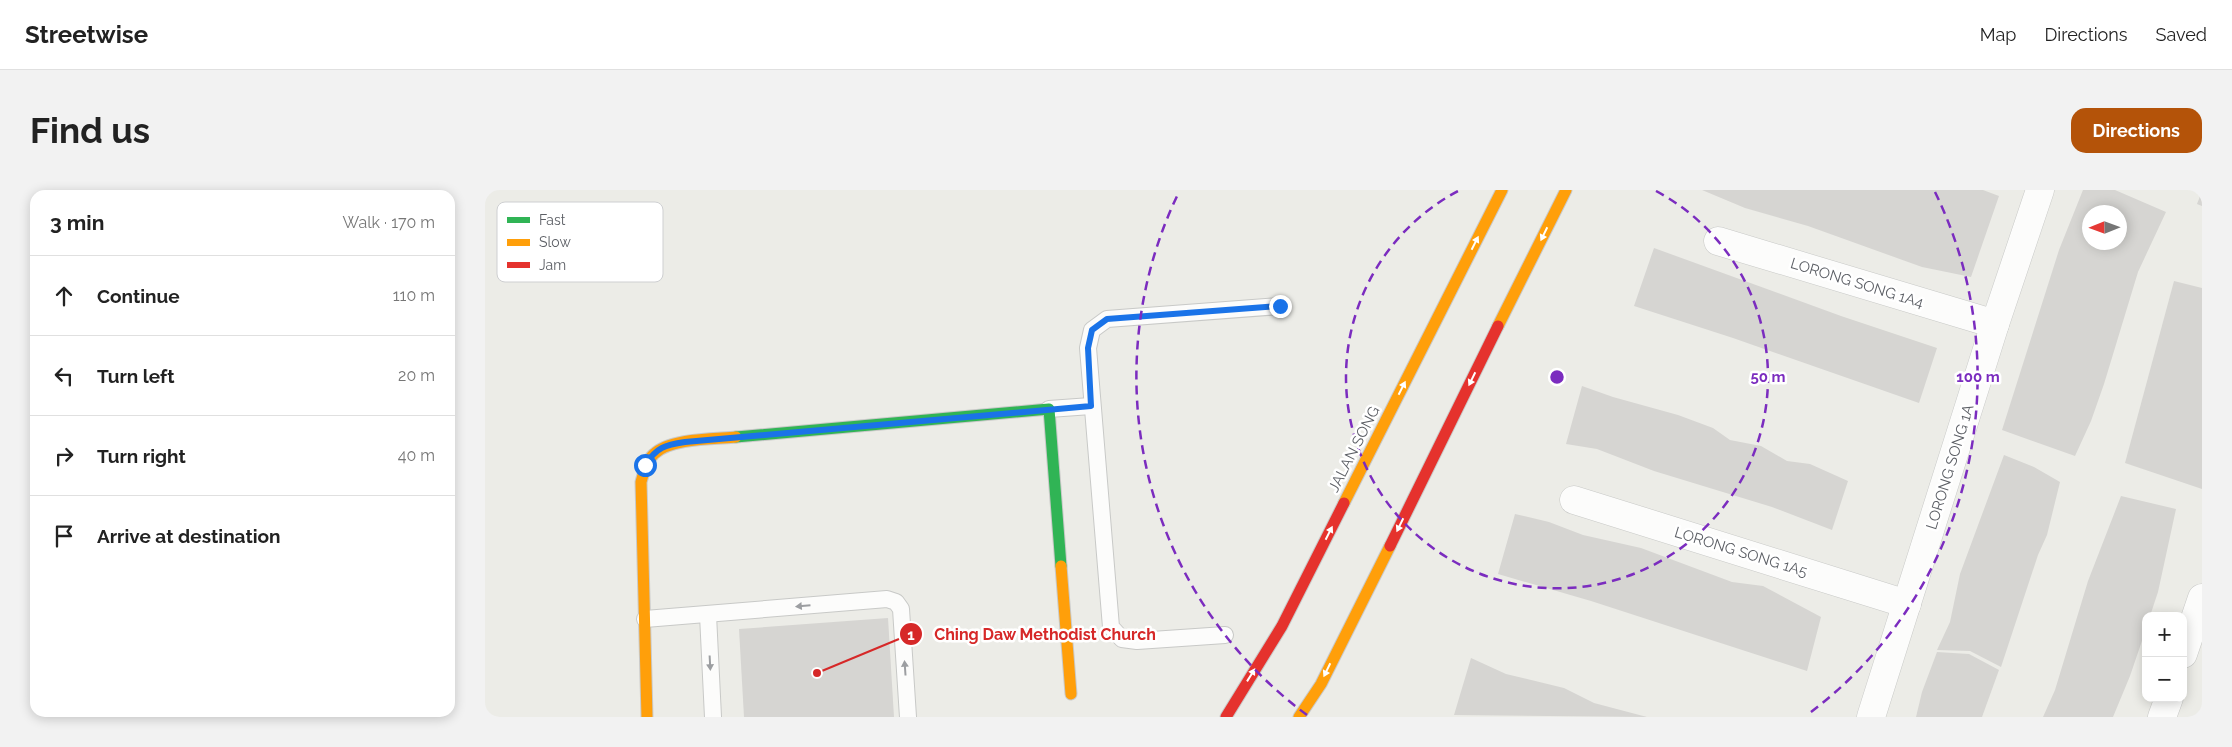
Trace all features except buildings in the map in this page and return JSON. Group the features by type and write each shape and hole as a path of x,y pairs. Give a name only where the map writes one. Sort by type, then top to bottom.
{"main road":[{"name":"JALAN SONG","path":"1226,717 1282,626 1502,190"},
{"path":"1299,717 1321,684 1566,190"},
{"path":"647,717 641,482 645,465 654,452 669,444 685,442 1049,409 1071,694"}],"street":[{"name":"LORONG SONG 1A","path":"1871,717 1995,324 2040,190"},
{"name":"LORONG SONG 1A4","path":"1718,241 1995,324"},
{"name":"LORONG SONG 1A5","path":"1574,500 1907,604"},
{"path":"2187,642 2202,598"},
{"path":"2162,717 2168,702"}],"lane":[{"path":"1225,635 1137,641 1122,638 1111,628 1091,406 1088,348 1092,330 1107,319 1280,306"},
{"path":"1049,409 1091,406"},
{"path":"645,619 887,598 896,602 901,609 908,717"},
{"path":"708,615 713,717"}],"traffic: fast":[{"path":"736,437 1049,409 1061,566"}],"traffic: slow":[{"path":"1344,503 1502,190"},
{"path":"1498,326 1566,190"},
{"path":"647,717 641,482 644,471 654,454 670,445 693,440 736,437"},
{"path":"1299,717 1321,684 1390,546"},
{"path":"1061,566 1071,694"}],"traffic: jam":[{"path":"1390,546 1498,326"},
{"path":"1226,717 1282,626 1344,503"}],"place":[{"name":"Ching Daw Methodist Church","path":"817,673"}],"route":[{"path":"645,465 654,452 669,444 1091,406 1088,348 1092,330 1107,319 1280,306"}]}
